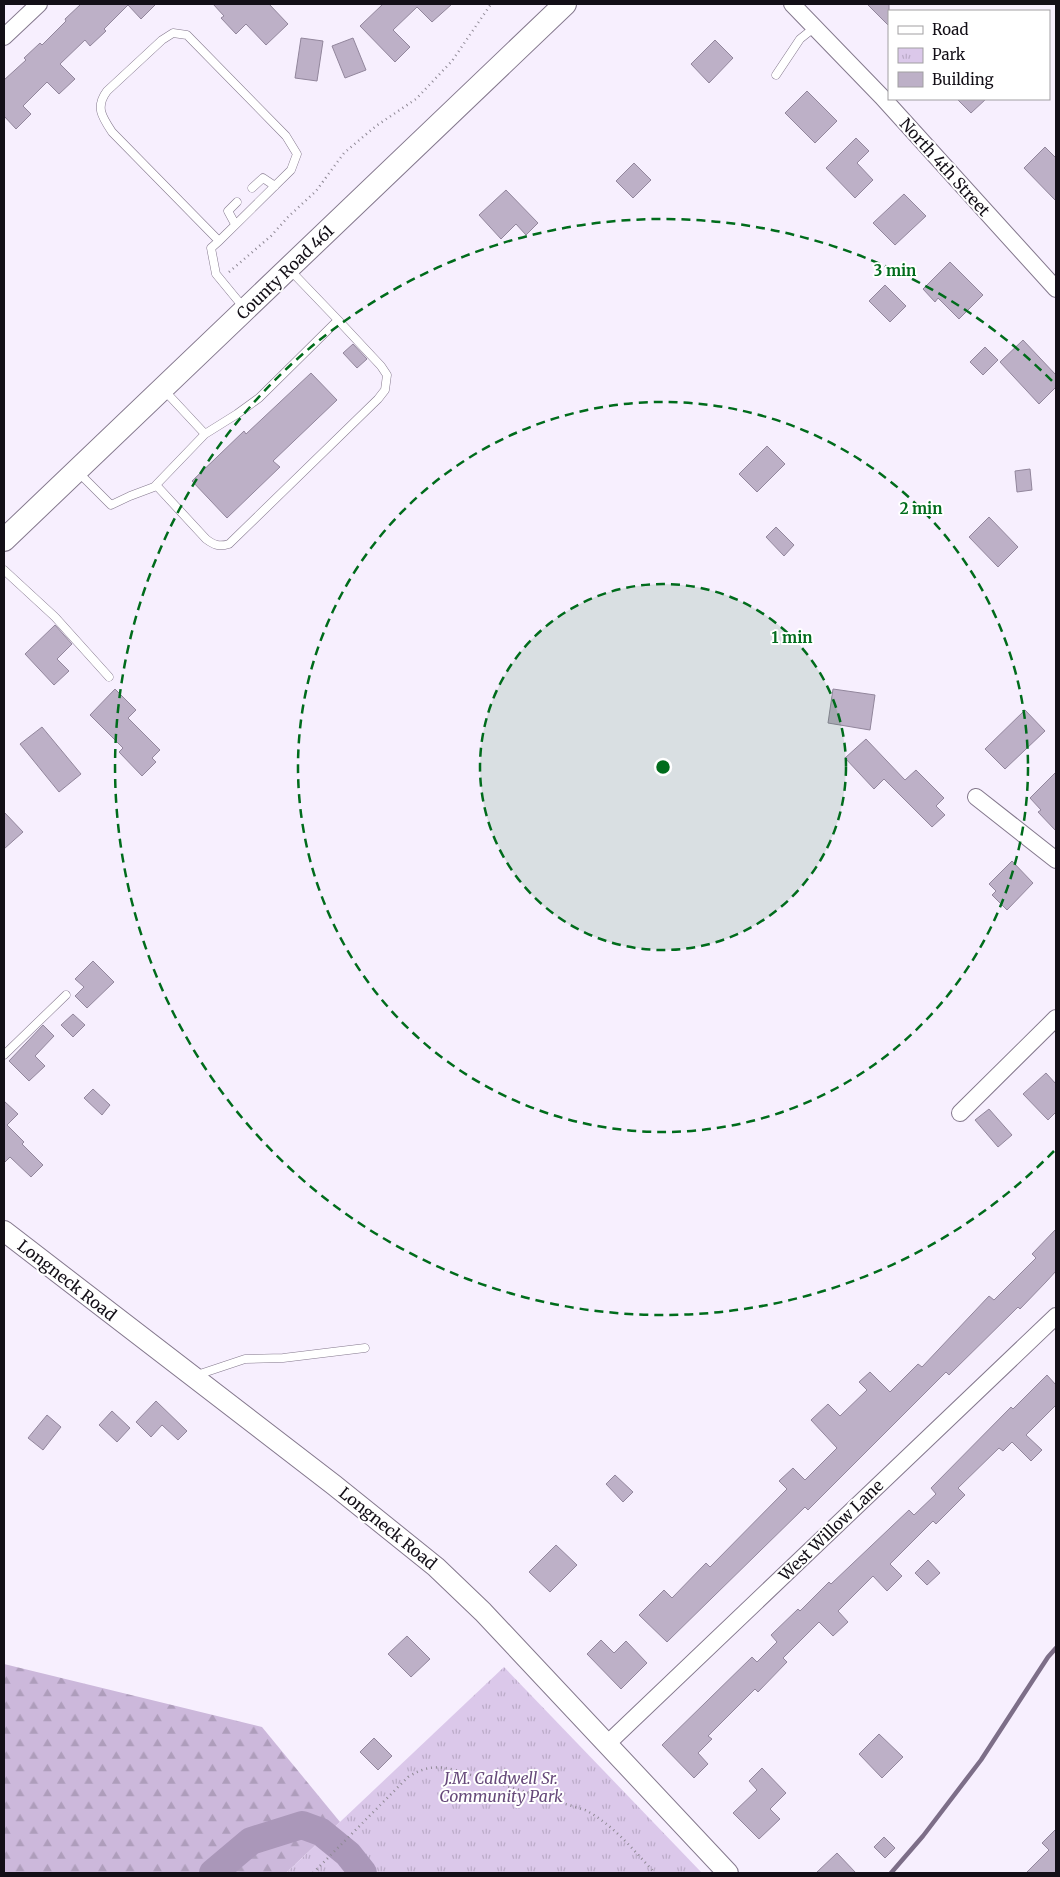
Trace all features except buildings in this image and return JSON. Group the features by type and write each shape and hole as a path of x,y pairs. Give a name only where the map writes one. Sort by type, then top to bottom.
{"main road":[{"name":"County Road 461","path":"4,540 565,4"}],"street":[{"path":"4,37 39,4"},
{"name":"North 4th Street","path":"792,4 882,97 1056,289"},
{"path":"976,797 1056,860"},
{"path":"960,1113 1056,1018"},
{"name":"Longneck Road","path":"4,1232 388,1528 454,1584 728,1873"},
{"name":"West Willow Lane","path":"606,1745 1056,1316"}],"lane":[{"path":"776,75 800,39 814,27"},
{"path":"219,241 112,132 100,109 102,98 107,91 162,40 173,33 187,35 286,136 297,154 291,170 219,241 211,248 216,274 246,309"},
{"path":"252,188 262,178 275,186"},
{"path":"236,224 228,211 237,202"},
{"path":"156,485 206,539 220,547 229,544 378,400 385,390 387,375 381,366 289,268"},
{"path":"76,471 111,506 156,485 205,434 259,398 338,320"},
{"path":"162,388 205,434"},
{"path":"4,570 54,617 108,677"},
{"path":"4,1056 66,995"},
{"path":"192,1376 245,1359 283,1358 366,1348"}],"path":[{"path":"221,279 270,236 316,191 344,154 376,126 416,99 452,61 492,4"},
{"path":"313,1873 408,1777 424,1768 444,1767 573,1806 594,1815 617,1833 656,1873"}],"green space":[{"path":"4,1664 262,1727 340,1822 286,1873 4,1873"},
{"name":"J.M. Caldwell Sr. Community Park","path":"504,1667 702,1873 286,1873"}],"waterway":[{"path":"891,1873 923,1836 981,1760 1048,1657 1056,1648"},
{"path":"213,1873 251,1841 302,1825 321,1832 348,1854 363,1873"}]}
